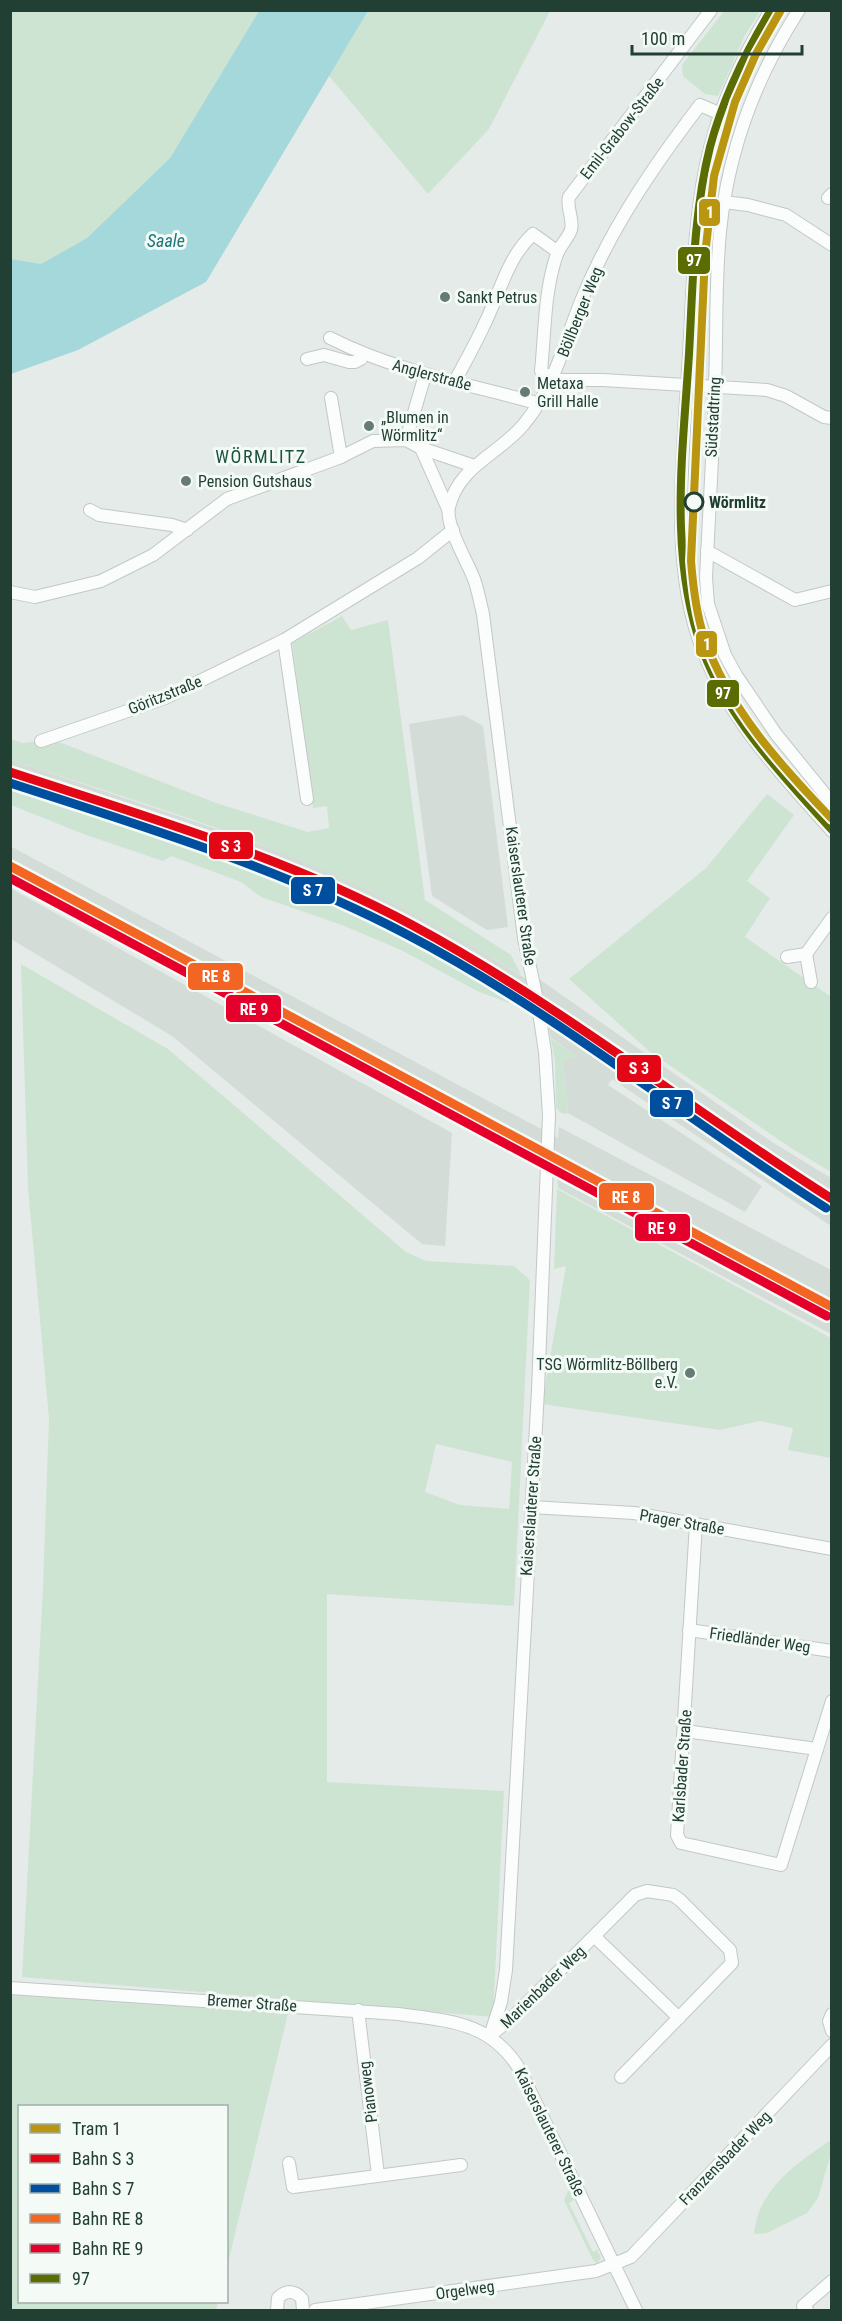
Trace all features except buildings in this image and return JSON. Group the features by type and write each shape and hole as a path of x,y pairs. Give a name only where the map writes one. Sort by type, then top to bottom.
{"street":[{"name":"Emil-Grabow-Straße","path":"553,380 541,371 551,278 558,252 571,230 572,221 567,205 569,197 711,10"},
{"name":"Südstadtring","path":"771,10 741,64 721,114 706,163 697,224 688,386 682,495 684,560 688,602 702,651 728,703 831,831"},
{"name":"Südstadtring","path":"799,10 772,54 744,118 724,202 718,257 715,387 706,578 708,604 725,655 741,684 776,734 831,803"},
{"name":"Böllberger Weg","path":"448,509 457,488 474,466 524,425 553,380 584,294 621,218 700,105 721,114"},
{"path":"724,202 748,205 786,215 831,245"},
{"path":"455,381 486,323 521,245 533,234 558,252"},
{"name":"Anglerstraße","path":"330,338 362,354 425,375 537,403"},
{"path":"307,359 324,355 355,362 361,359 362,354"},
{"path":"406,440 425,375"},
{"path":"553,380 603,380 767,390 786,396 824,417 831,418"},
{"path":"331,398 341,457"},
{"path":"10,592 35,597 100,581 153,555 227,499 341,457 373,441 406,440 421,448 474,466"},
{"path":"421,448 448,509 453,530"},
{"path":"90,510 99,515 172,525 187,530"},
{"name":"Göritzstraße","path":"41,741 165,698 284,640 418,558 453,530"},
{"name":"Kaiserslauterer Straße","path":"453,530 475,581 483,614 524,938 545,1052 549,1118 538,1390 506,1970 501,2002 490,2036 504,2047 520,2070 636,2310"},
{"path":"707,550 795,600 831,591"},
{"path":"284,640 307,799"},
{"path":"811,982 806,954 831,918"},
{"path":"787,957 806,954"},
{"name":"Prager Straße","path":"531,1507 634,1513 831,1549"},
{"name":"Karlsbader Straße","path":"696,1524 677,1835 681,1843 781,1865 831,1701"},
{"name":"Friedländer Weg","path":"689,1630 831,1651"},
{"path":"685,1731 817,1749"},
{"name":"Marienbader Weg","path":"490,2036 595,1937 635,1895 647,1890 673,1895 730,1950 732,1963 621,2077"},
{"name":"Marienbader Weg","path":"595,1937 679,2018"},
{"name":"Bremer Straße","path":"10,1988 358,2010 451,2022 490,2036"},
{"name":"Pianoweg","path":"358,2010 378,2175"},
{"path":"831,2014 829,2021 831,2031"},
{"name":"Franzensbader Weg","path":"614,2265 631,2257 831,2045"},
{"path":"290,2163 293,2187 461,2165"},
{"name":"Orgelweg","path":"315,2310 596,2271 614,2265"},
{"path":"807,2310 803,2306 831,2281"},
{"path":"277,2310 278,2298 291,2292 302,2299 303,2310"}],"shaded area":[{"path":"463,715 483,726 508,927 487,930 432,896 409,724"},
{"path":"11,760 295,857 376,893 450,932 541,988 539,979 772,1142 831,1178 831,1226 612,1079 608,1085 762,1186 745,1212 568,1113 563,1061 577,1056 551,1038 547,1019 448,958 377,920 297,884 187,842 11,784"},
{"path":"10,846 558,1138 559,1127 831,1270 831,1334 558,1188 557,1178 535,1164 11,879"},
{"path":"10,888 452,1133 445,1246 422,1244 172,1036 11,939"}],"green space":[{"path":"725,10 760,11 744,37 718,96 705,94 683,76 682,65"},
{"path":"10,11 259,11 170,158 87,238 41,264 11,259"},
{"path":"368,11 550,11 489,129 428,194 329,76"},
{"path":"342,616 351,630 388,620 425,900 511,955 521,975 410,912 295,858 189,818 11,760 11,739 22,743 54,740 216,803 308,832 329,828 327,806 313,808 292,643"},
{"path":"10,784 192,843 264,870 408,937 513,997 509,1003 477,991 401,950 342,925 261,897 241,882 171,856 163,861 86,835 11,805"},
{"path":"767,794 794,815 747,881 770,898 745,937 831,997 831,1172 791,1148 650,1052 569,979 706,868"},
{"path":"21,964 168,1049 406,1252 426,1261 514,1266 530,1280 514,1606 327,1594 327,1782 504,1791 493,2017 22,1977 43,1587 49,1419 28,1188","holes":["436,1444 512,1462 509,1509 460,1505 425,1492"]},
{"path":"551,1039 577,1056 563,1061 568,1113 566,1114 560,1112 556,1106 555,1061"},
{"name":"TSG Wörmlitz-Böllberg e.V.","path":"557,1189 831,1338 831,1458 788,1450 793,1428 760,1421 720,1430 542,1404 566,1266 554,1269"},
{"path":"10,1988 290,2005 228,2263 228,2105 18,2105 18,2303 218,2303 216,2310 11,2310"},
{"path":"831,2140 831,2153 818,2198 807,2213 767,2233 754,2234 757,2218 771,2191 793,2168"},
{"path":"569,2189 574,2200 569,2203 593,2252 597,2250 601,2258 597,2263 593,2260 564,2200"}],"water":[{"name":"Saale","path":"259,11 368,11 206,282 78,350 11,374 11,259 41,264 87,238 170,158"}],"tram line":[{"name":"1","path":"781,10 756,54 735,102 714,176 705,255 691,561 701,628 714,663 727,688 775,757 832,819"}],"transit line":[{"name":"97","path":"771,10 728,93 715,129 704,173 693,276 682,466 682,542 685,579 692,615 703,651 714,676 742,724 832,830"},
{"path":"10,772 164,822 266,859 364,901 412,925 520,989 832,1199"},
{"path":"10,783 261,869 358,910 406,934 461,964 567,1031 826,1208"},
{"path":"10,866 832,1307"},
{"path":"10,878 827,1316"}],"place":[{"name":"Sankt Petrus","path":"445,297"},
{"name":"Metaxa Grill Halle","path":"525,392"},
{"name":"„Blumen in Wörmlitz“","path":"369,426"},
{"name":"Pension Gutshaus","path":"186,481"},
{"name":"Wörmlitz","path":"694,502"},
{"name":"TSG Wörmlitz-Böllberg e.V.","path":"690,1373"}],"district":[{"name":"WÖRMLITZ","path":"261,456"}]}
